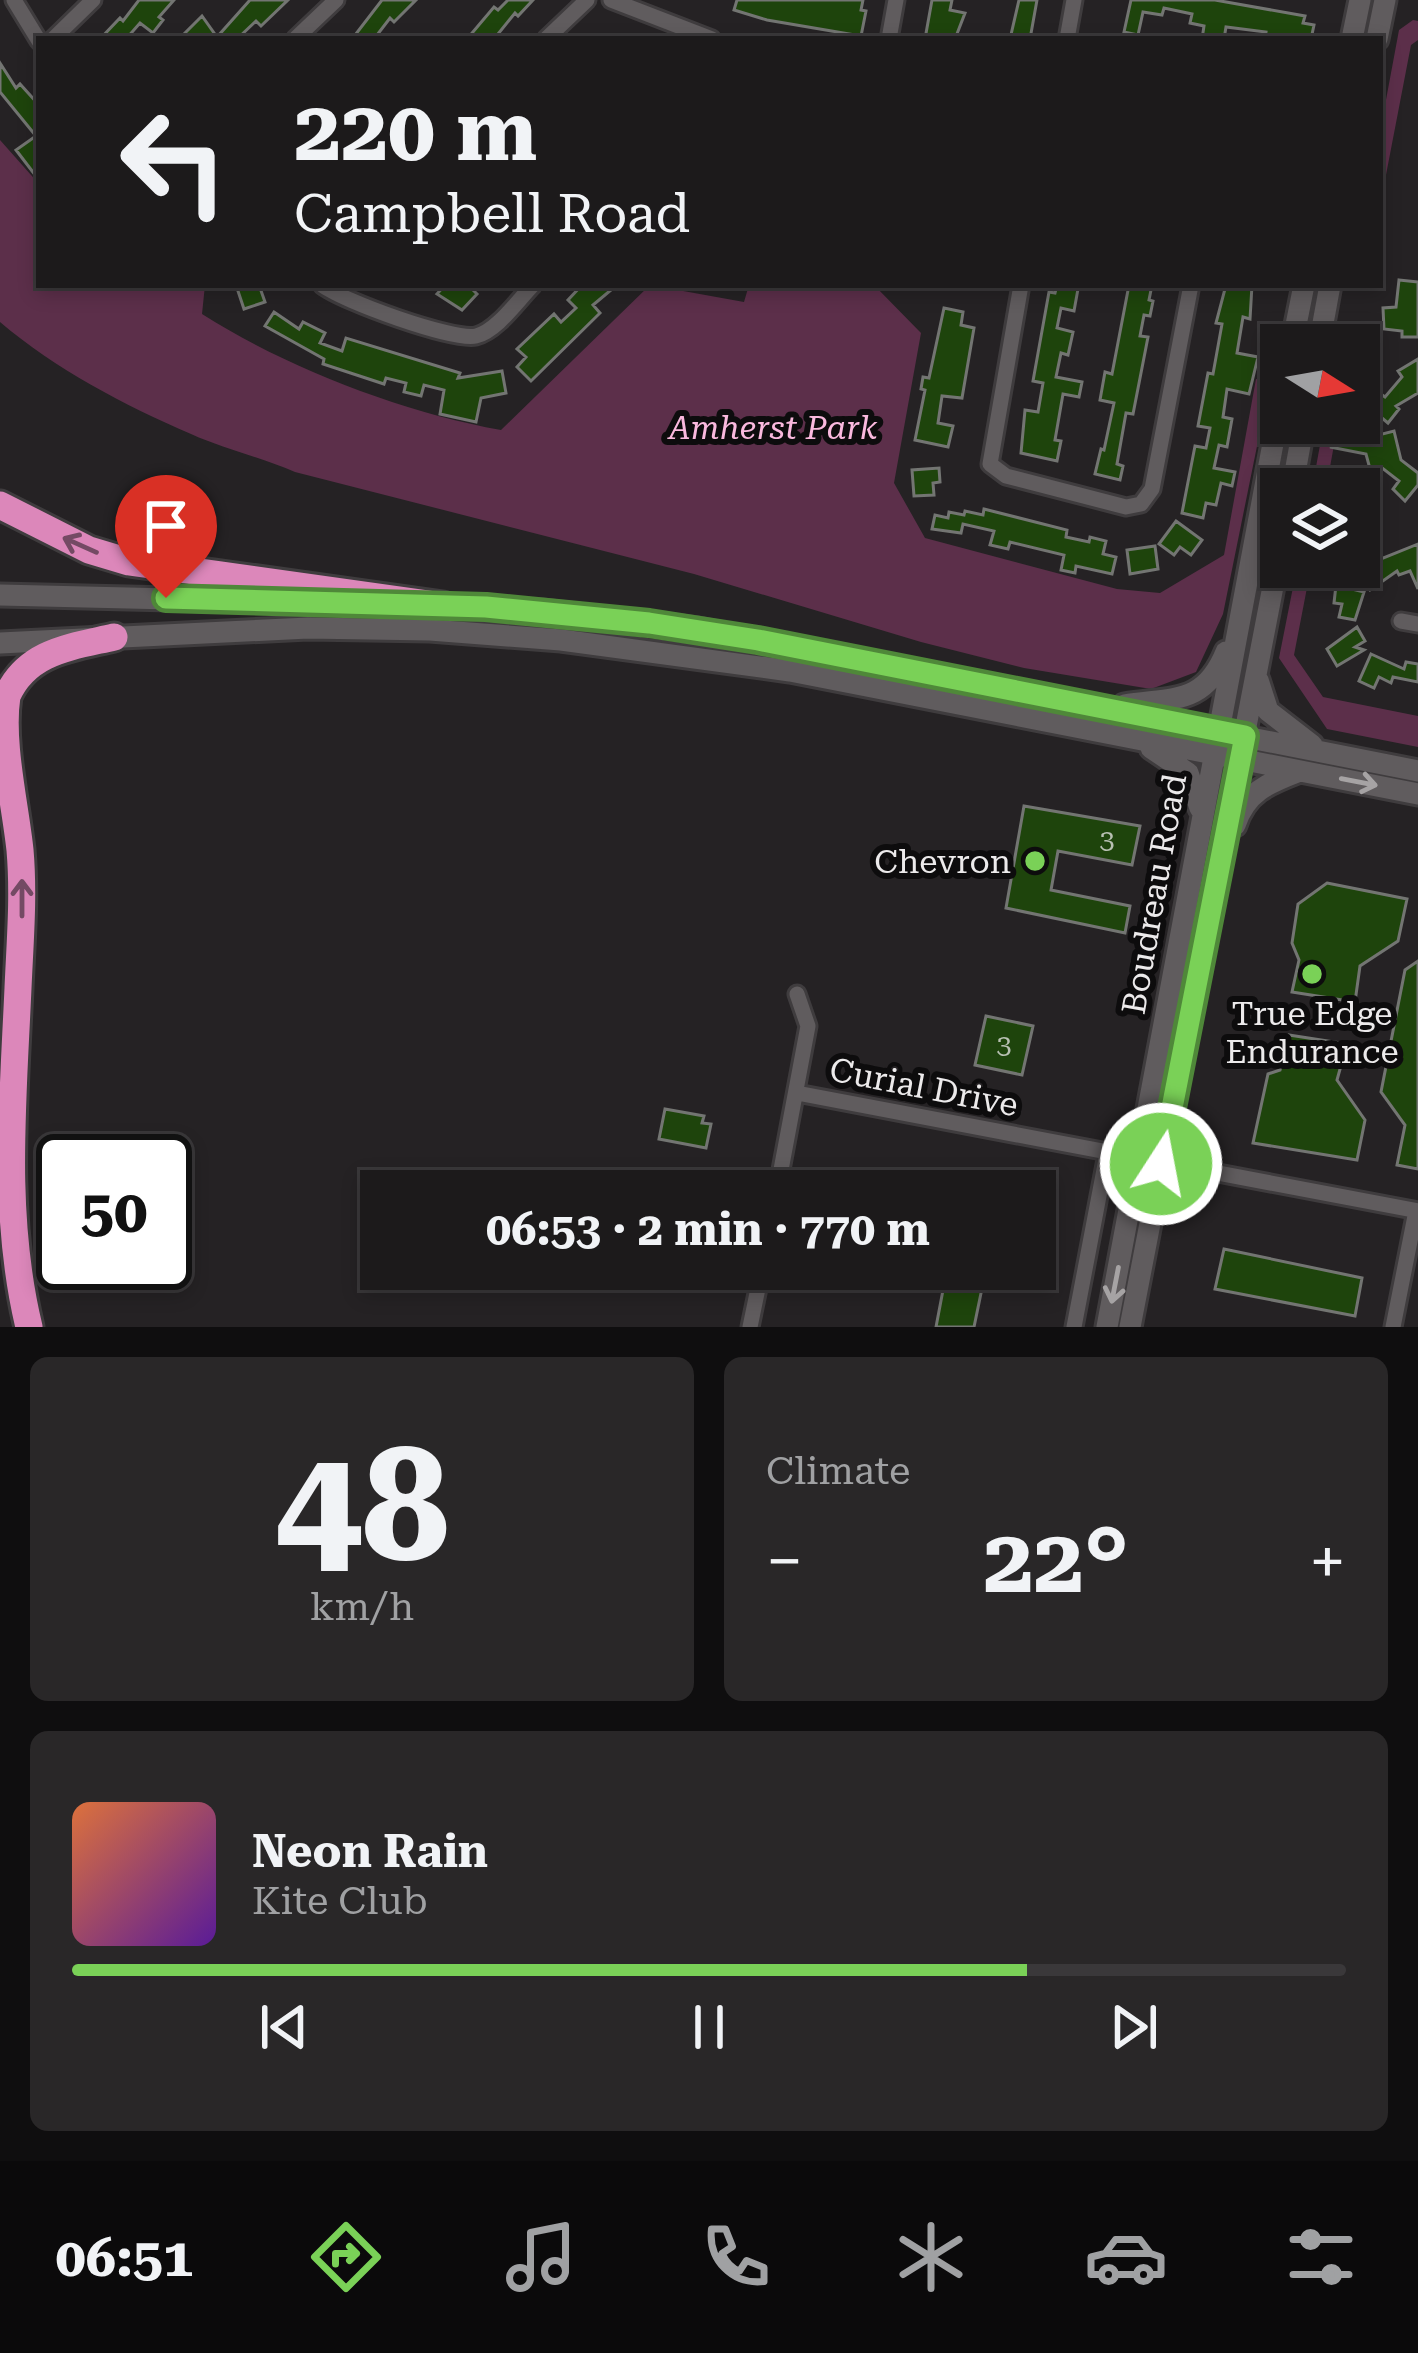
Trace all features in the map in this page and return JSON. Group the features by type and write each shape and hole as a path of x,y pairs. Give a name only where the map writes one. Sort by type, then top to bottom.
{"highway":[{"path":"0,505 89,550 129,562 442,606"},
{"path":"28,1327 11,1218 22,867 4,770 4,705 23,669 52,651 114,637"}],"main road":[{"path":"1353,36 1360,0"},
{"path":"1378,36 1385,0"},
{"path":"1296,324 1303,288"},
{"path":"1323,324 1329,288"},
{"name":"Boudreau Road","path":"1130,1327 1150,1162 1203,820 1273,444"},
{"name":"Boudreau Road","path":"1106,1327 1216,882 1273,588"},
{"path":"0,595 442,606 542,611 698,629 1218,730 1243,747 1300,771 1418,794"},
{"path":"1105,708 1163,702 1198,692 1220,666 1239,618"},
{"path":"0,643 308,628 506,634 665,652 861,685 1214,754 1243,747 1328,755 1418,771"},
{"path":"1256,675 1268,711 1276,720 1328,755"},
{"path":"1129,736 1188,773 1203,820"},
{"path":"1216,882 1249,798 1259,787 1300,771"}],"street":[{"path":"14,0 36,36"},
{"path":"56,36 93,0"},
{"path":"299,36 335,0"},
{"path":"549,36 587,0"},
{"path":"610,0 704,36"},
{"path":"890,36 896,0"},
{"path":"1068,36 1074,0"},
{"path":"328,288 369,308 471,337 486,332 530,288"},
{"path":"1020,288 990,464 1006,476 1126,507 1141,504 1152,489 1190,288"},
{"path":"861,685 866,662"},
{"name":"Curial Drive","path":"796,994 808,1025 797,1093 1417,1211"},
{"path":"781,1170 797,1093"},
{"path":"1074,1327 1107,1154"},
{"path":"1394,1327 1417,1211"},
{"path":"750,1327 758,1290"}],"green space":[{"path":"1418,21 1418,40 1411,45 1383,190 1383,116 1399,30"},
{"name":"Amherst Park","path":"0,140 36,181 36,288 205,288 202,314 308,370 385,400 501,430 647,288 744,302 748,288 877,288 921,333 894,483 925,538 1117,589 1160,593 1224,555 1256,379 1260,380 1260,431 1223,614 1196,672 1151,689 1024,668 921,642 694,574 295,472 141,411 44,355 0,322"},
{"path":"1320,444 1334,444 1330,468 1316,468"},
{"path":"1293,588 1307,588 1294,655 1323,697 1418,716 1418,747 1327,729 1279,658"}],"building":[{"path":"139,0 174,0 153,33 140,23 129,36 103,36 120,18 123,21"},
{"path":"250,0 288,0 261,26 256,21 240,36 218,36"},
{"path":"382,0 416,0 394,22 390,18 376,36 354,36"},
{"path":"508,0 533,0 496,36 470,36 494,7 498,10"},
{"path":"737,0 863,0 861,10 866,11 861,36 767,20 734,10"},
{"path":"932,0 952,0 950,10 965,13 956,36 926,36"},
{"path":"1019,0 1037,0 1031,36 1011,36"},
{"path":"1131,0 1215,0 1305,16 1303,23 1314,25 1312,36 1265,36 1266,32 1226,27 1224,36 1202,36 1204,26 1190,23 1192,14 1164,8 1162,15 1143,12 1138,35 1124,32"},
{"path":"202,16 216,36 182,36"},
{"path":"0,63 16,88 20,84 36,102 36,136 0,92"},
{"path":"36,136 36,176 16,150"},
{"path":"1399,280 1418,282 1418,337 1402,337 1402,331 1384,329 1383,308 1396,307"},
{"path":"237,288 260,288 265,302 244,309"},
{"path":"442,288 471,288 477,294 462,310 437,294"},
{"path":"579,288 613,288 593,305 600,313 531,381 517,367 526,357 517,349 554,314 561,322 576,308 568,300"},
{"path":"1056,288 1078,289 1074,311 1061,308 1057,328 1073,332 1068,355 1061,353 1056,377 1082,382 1079,397 1063,394 1055,440 1061,441 1057,461 1021,453 1025,410 1038,412 1043,383 1033,381 1049,292 1055,293"},
{"path":"1128,288 1151,288 1150,316 1144,315 1140,336 1148,337 1133,414 1126,413 1117,464 1123,466 1120,480 1095,474 1114,403 1100,400 1105,372 1112,374"},
{"path":"1225,288 1252,288 1250,319 1243,317 1237,353 1258,357 1249,394 1227,389 1223,417 1232,419 1227,447 1219,445 1214,468 1235,472 1232,486 1221,483 1216,505 1206,503 1203,518 1182,513 1195,446 1206,448 1210,428 1198,426 1222,324 1216,323"},
{"path":"944,308 963,312 961,325 974,328 962,398 942,396 938,423 953,426 948,447 915,440 925,390 921,389 923,377 929,378"},
{"path":"274,312 299,329 303,322 325,333 320,343 342,351 346,338 460,373 458,378 502,371 506,393 481,398 476,422 440,414 444,390 424,385 421,396 404,392 406,383 386,378 384,384 323,364 324,359 265,326"},
{"path":"1418,359 1418,393 1396,406 1399,409 1388,423 1380,416 1380,393 1385,397 1402,377 1398,371"},
{"path":"1394,431 1401,460 1418,473 1418,485 1405,501 1393,489 1399,481 1381,467 1370,468 1366,454 1330,447 1380,444 1380,435"},
{"path":"939,468 934,495 914,496 912,470"},
{"path":"984,509 1067,530 1066,537 1106,541 1103,554 1116,557 1112,574 1076,566 1075,573 1061,570 1064,555 1010,542 1008,549 990,545 994,531 963,524 961,533 932,529 935,515 948,518 949,512 964,515 965,511 983,515"},
{"path":"1176,521 1202,540 1191,555 1180,547 1174,555 1159,544"},
{"path":"1418,544 1418,589 1410,571 1399,575 1397,571 1380,583 1381,559"},
{"path":"1155,546 1158,569 1130,574 1127,550"},
{"path":"1336,588 1364,592 1355,620 1339,617 1342,604 1334,603"},
{"path":"1357,627 1365,641 1355,647 1364,650 1337,666 1327,649"},
{"path":"1371,654 1404,669 1406,662 1418,664 1418,682 1393,677 1391,683 1379,677 1374,688 1359,681"},
{"path":"1024,806 1140,826 1132,865 1058,851 1051,890 1130,906 1125,933 1006,908"},
{"path":"1327,883 1407,899 1398,941 1360,966 1355,1002 1292,992 1299,960 1292,943 1298,904"},
{"path":"1418,961 1418,1169 1397,1165 1405,1125 1381,1092 1405,970"},
{"path":"986,1016 1033,1026 1022,1075 975,1065"},
{"path":"1289,1035 1347,1044 1337,1080 1365,1120 1357,1160 1253,1143 1268,1074 1280,1070"},
{"path":"665,1109 704,1116 702,1123 711,1124 706,1148 659,1139"},
{"path":"1224,1249 1362,1278 1355,1316 1215,1289"},
{"path":"943,1290 982,1290 974,1327 936,1327"}],"place":[{"name":"Chevron","path":"1035,861"},
{"name":"True Edge Endurance","path":"1312,974"}],"route":[{"path":"166,598 486,607 698,629 1245,736 1161,1164"}]}
